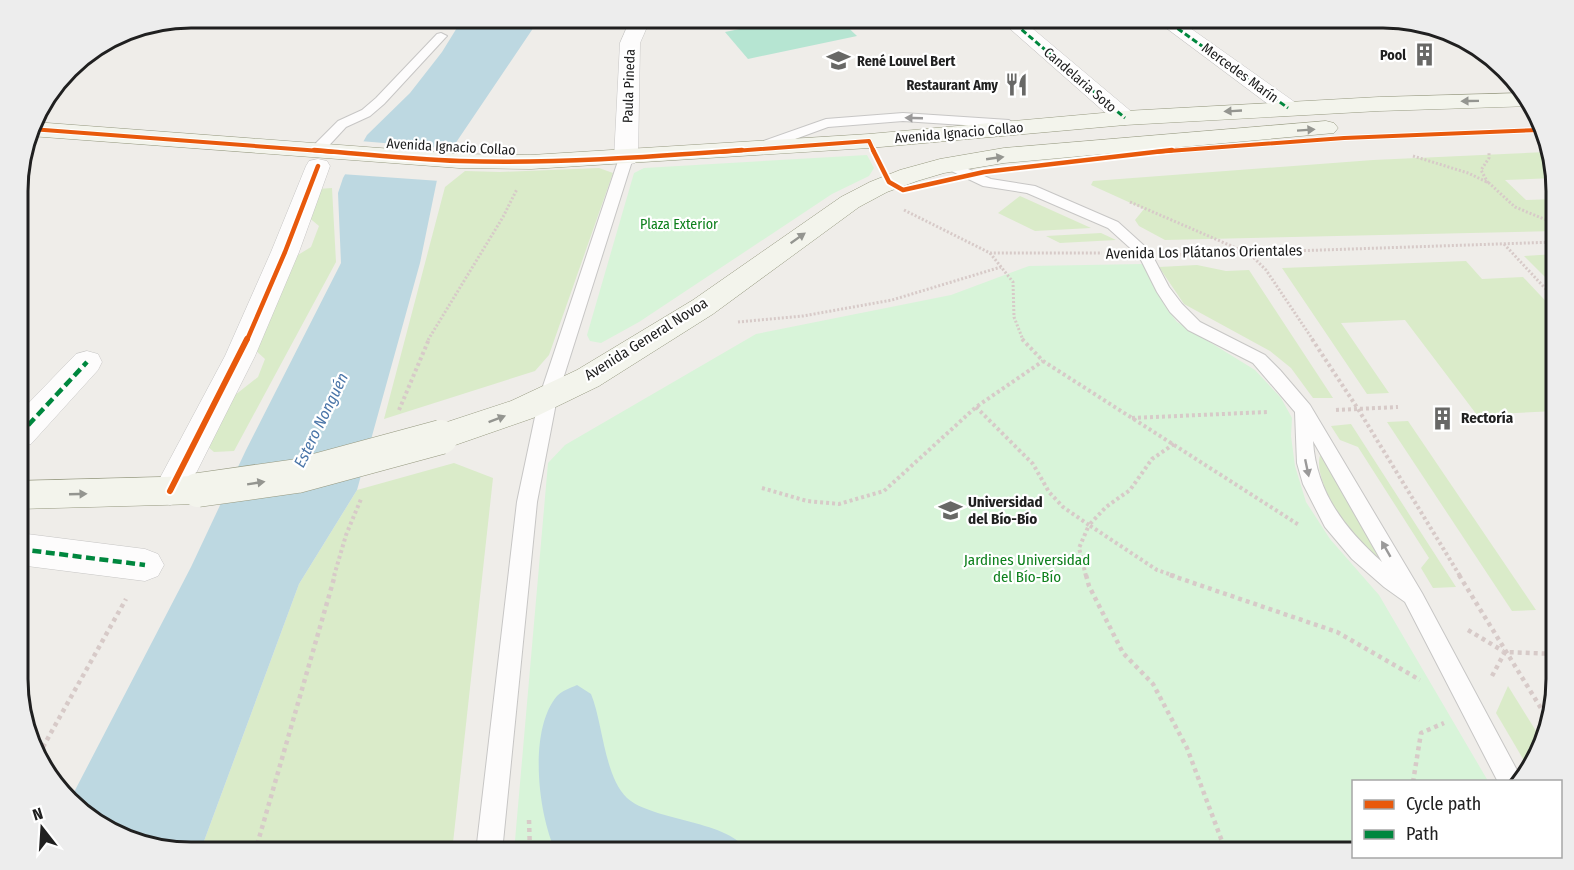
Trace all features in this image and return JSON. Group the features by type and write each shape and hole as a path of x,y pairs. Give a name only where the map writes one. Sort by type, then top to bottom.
{"main road":[{"name":"Avenida Ignacio Collao","path":"41,130 317,158 346,153 459,161 531,162 626,158 1125,118 1288,108 1518,100"},
{"name":"Avenida General Novoa","path":"28,497 184,491 297,477 494,420 548,398 622,358 867,191 909,174 1013,156 1143,142 1346,127 1529,118"}],"street":[{"name":"Paula Pineda","path":"626,158 630,43 635,28"},
{"name":"Candelaria Soto","path":"1020,28 1125,118"},
{"name":"Mercedes Marín","path":"1180,28 1288,108"},
{"path":"184,491 285,252 317,158"},
{"path":"28,426 87,362"},
{"path":"28,550 146,565"}],"lane":[{"path":"317,158 342,124 366,113 380,102 441,36"},
{"path":"490,842 527,502 548,398 626,158"},
{"path":"951,165 988,183 1030,189 1113,225 1145,254 1162,288 1176,308 1194,326 1259,359 1304,410 1415,600 1510,780"},
{"path":"1304,410 1305,460 1310,482 1324,512 1344,540 1415,600"}],"path":[{"path":"1489,153 1489,158 1480,170 1489,183 1515,207 1545,219"},
{"path":"1413,156 1468,173 1489,183"},
{"path":"395,419 431,334 503,217 522,179"},
{"path":"1504,243 1545,288"},
{"path":"990,253 1013,282 1012,317 1027,347 1043,361 1303,527"},
{"path":"1250,254 1266,270 1358,410 1542,710"},
{"path":"735,323 803,316 892,300 1001,267"},
{"path":"762,488 807,501 839,504 884,491 976,407 1043,361"},
{"path":"976,407 1033,464 1049,492 1063,507 1157,570 1337,632 1472,711"},
{"path":"1131,418 1398,407"},
{"path":"1174,444 1152,459 1130,490 1106,507 1089,525 1079,548 1089,586 1123,653 1153,684 1187,748 1222,841"},
{"path":"258,842 346,535 364,492"},
{"path":"43,746 146,565"},
{"path":"1505,652 1545,654"},
{"path":"1413,780 1421,733 1472,711 1505,652"},
{"path":"528,810 530,842"}],"green space":[{"path":"744,28 849,28 857,36 748,59 725,32"},
{"path":"1540,152 1545,178 1505,180 1526,200 1545,199 1545,231 1165,240 1139,226 1135,220 1144,209 1091,185 1093,181 1373,160"},
{"name":"Plaza Exterior","path":"867,155 874,168 869,176 832,194 639,322 601,343 590,341 587,335 634,173 644,168"},
{"path":"599,168 613,173 549,355 535,371 384,419 445,187 465,171"},
{"path":"332,188 336,262 234,451 214,452 207,446 230,399 258,377 265,359 253,348 293,258 311,247 319,226 307,216 318,189"},
{"path":"1020,196 1091,228 1035,231 998,213"},
{"path":"1101,233 1116,240 1060,243 1046,236"},
{"path":"1545,255 1545,277 1524,256"},
{"path":"1466,261 1482,279 1523,277 1545,300 1545,412 1477,415 1405,320 1341,323 1389,393 1367,394 1282,268"},
{"name":"Jardines Universidad del Bío-Bío","path":"1143,264 1165,306 1177,322 1255,370 1281,398 1292,418 1291,436 1295,466 1306,502 1330,539 1379,595 1487,780 1352,780 1352,841 515,842 548,463 565,445 756,334 951,295 1029,266"},
{"path":"1197,265 1226,271 1249,270 1333,398 1313,398 1291,368 1270,351 1184,304 1159,267"},
{"path":"1408,421 1536,610 1512,611 1387,422"},
{"path":"1351,424 1456,587 1433,588 1421,568 1429,558 1358,447 1340,440 1331,426"},
{"path":"1321,453 1385,560 1364,548 1340,517 1325,489 1319,463"},
{"path":"454,463 493,478 453,842 204,842 299,584 357,490"},
{"path":"1508,686 1537,732 1524,760 1496,713"}],"water":[{"name":"Estero Nonguén","path":"457,28 533,28 453,147 438,175 420,263 357,490 299,584 204,842 170,840 129,829 92,808 74,791 191,567 246,450 341,263 338,193 343,178 367,135 410,93 442,52"},
{"path":"577,685 591,694 613,777 627,798 654,812 709,827 738,842 552,842 544,817 539,751 548,711 557,696"}],"pier":[{"path":"360,141 455,149 440,181 341,174"}],"marked path":[{"path":"1020,28 1125,118"},
{"path":"1177,28 1288,108"},
{"path":"28,425 87,362"},
{"path":"28,550 145,565"}],"cycle path":[{"path":"41,130 459,161 613,158 869,141 885,176 894,187 900,190 984,172 1148,152 1344,138 1533,130"},
{"path":"170,491 240,356 285,252 318,166"}],"place":[{"name":"Pool","path":"1424,55"},
{"name":"René Louvel Bert","path":"839,61"},
{"name":"Restaurant Amy","path":"1016,85"},
{"name":"Rectoría","path":"1443,418"},
{"name":"Universidad del Bío-Bío","path":"950,511"}]}
